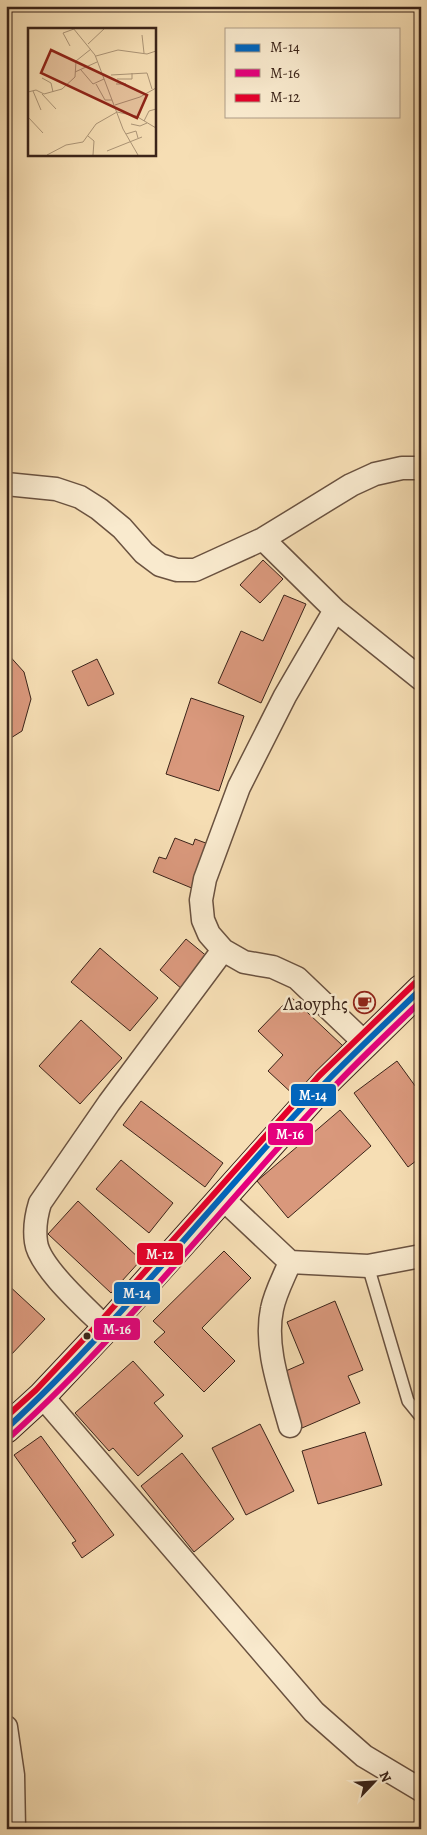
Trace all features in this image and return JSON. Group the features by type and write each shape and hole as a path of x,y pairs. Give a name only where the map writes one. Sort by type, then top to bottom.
{"main road":[{"path":"6,1429 42,1396 106,1328 326,1082 421,989"}],"street":[{"path":"6,484 56,489 80,497 99,508 160,565 177,570 195,570 263,539 351,485 375,474 402,468 421,468"},
{"path":"263,539 335,610 421,679"},
{"path":"335,610 285,696 240,787 205,880 201,900 204,920 209,934 223,950 244,962 273,966 297,978 366,1044"},
{"path":"106,1328 44,1263 36,1243 34,1222 40,1203 109,1104 223,950"},
{"path":"222,1198 290,1262 368,1266 421,1256"},
{"path":"290,1262 272,1307 269,1326 271,1352 290,1426"},
{"path":"42,1396 314,1712 364,1756 421,1790"},
{"path":"6,1727 13,1774 14,1829"}],"lane":[{"path":"368,1266 408,1401 421,1417"}],"building":[{"path":"263,560 283,579 260,603 240,585"},
{"path":"284,595 306,604 261,703 218,683 241,631 263,641"},
{"path":"6,652 24,672 31,699 22,731 6,741"},
{"path":"97,659 114,694 88,706 72,671"},
{"path":"191,698 244,716 219,791 166,774"},
{"path":"175,838 193,845 195,839 211,845 194,889 153,872 159,857 166,859"},
{"path":"186,939 209,958 183,990 160,970"},
{"path":"100,948 158,998 130,1031 71,982"},
{"path":"291,997 343,1046 296,1097 268,1071 283,1055 258,1031"},
{"path":"81,1020 122,1058 80,1104 39,1066"},
{"path":"397,1061 421,1094 421,1157 408,1167 354,1093"},
{"path":"141,1101 223,1163 205,1187 123,1125"},
{"path":"340,1110 371,1146 288,1218 257,1181"},
{"path":"121,1160 173,1203 149,1233 96,1189"},
{"path":"78,1201 141,1260 111,1293 48,1234"},
{"path":"224,1251 251,1278 202,1328 235,1361 204,1392 154,1342 165,1332 153,1321"},
{"path":"6,1283 45,1319 9,1357 6,1354"},
{"path":"335,1301 363,1370 348,1376 360,1403 302,1428 279,1374 304,1363 287,1322"},
{"path":"133,1361 164,1395 154,1403 183,1436 138,1476 113,1448 109,1451 75,1413"},
{"path":"260,1424 294,1491 246,1515 212,1448"},
{"path":"365,1432 382,1485 318,1504 302,1451"},
{"path":"41,1436 114,1535 82,1558 72,1543 76,1541 14,1455"},
{"path":"182,1453 234,1519 194,1552 141,1486"}],"transit line":[{"name":"M-12","path":"6,1417 36,1390 100,1322 319,1076 415,983"},
{"name":"M-14","path":"6,1429 90,1346 246,1169 326,1082 421,989"},
{"name":"M-16","path":"12,1435 55,1394 136,1309 332,1089 421,1001"}],"place":[{"name":"Λaoyphς","path":"364,1003"}]}
